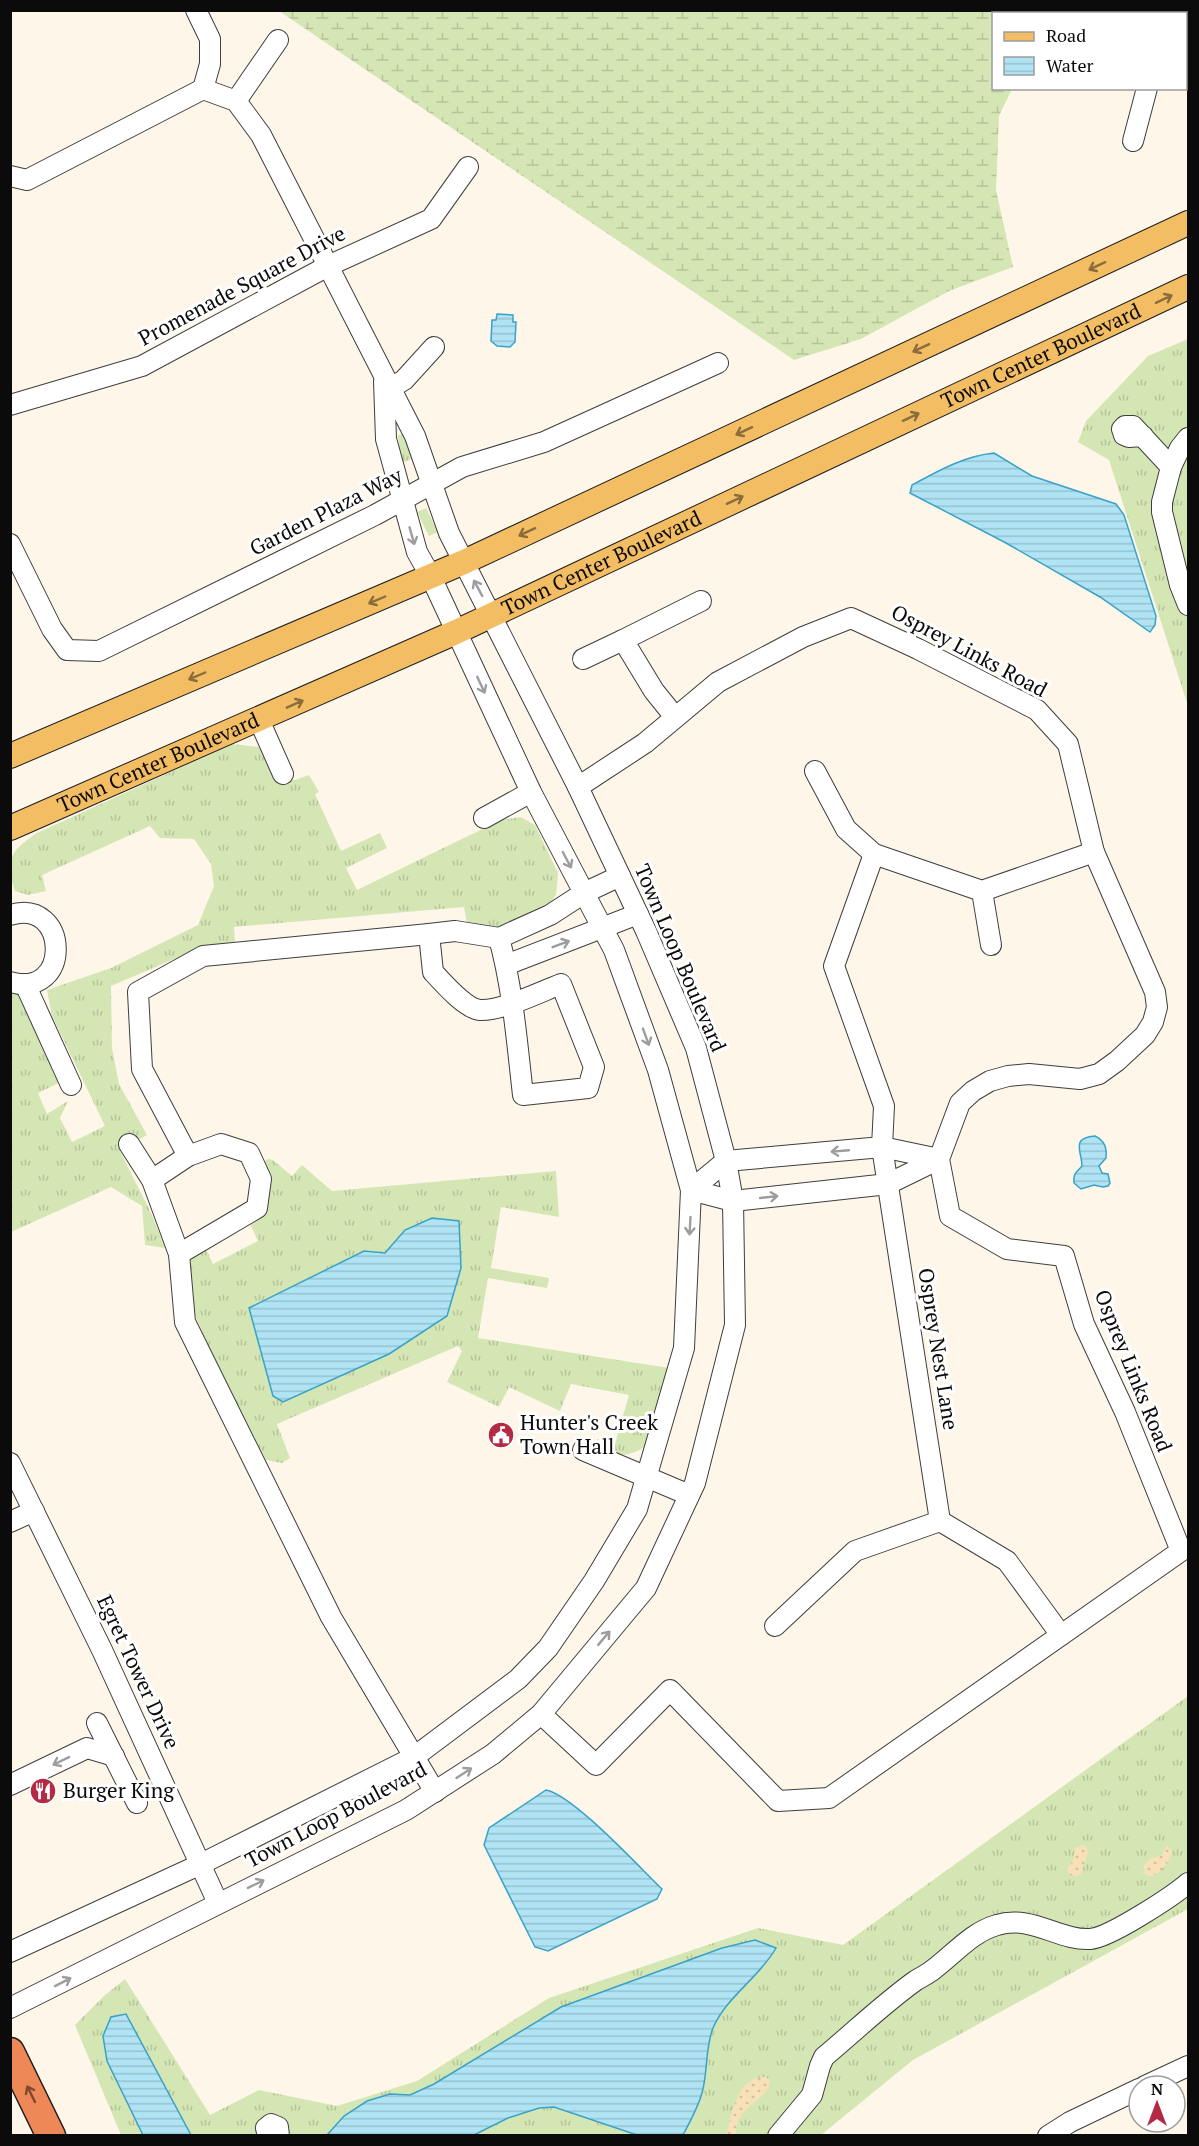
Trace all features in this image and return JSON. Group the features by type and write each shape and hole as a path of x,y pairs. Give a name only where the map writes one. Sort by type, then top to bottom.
{"highway":[{"path":"10,2052 51,2136"}],"main road":[{"path":"10,756 431,577 1188,223"},
{"name":"Town Center Boulevard","path":"10,828 456,632 1188,287"}],"street":[{"path":"10,176 27,180 203,89 210,64 210,39 196,10"},
{"path":"203,89 236,101 278,40"},
{"path":"1133,141 1146,90"},
{"name":"Town Loop Boulevard","path":"10,2008 406,1810 493,1754 541,1714 646,1588 694,1483 735,1326 733,1201 726,1161 696,1048 638,915 578,787 449,533 415,436 261,135 236,101"},
{"name":"Promenade Square Drive","path":"10,405 142,366 328,266 431,219 468,167"},
{"path":"387,382 404,380 434,347"},
{"name":"Garden Plaza Way","path":"10,544 52,629 67,650 99,651 402,501 462,467 544,442 718,363"},
{"name":"Town Loop Boulevard","path":"10,1952 201,1864 414,1757 518,1679 548,1648 594,1581 637,1509 684,1348 691,1190 658,1070 614,950 531,792 431,577 417,552 386,439 387,382"},
{"path":"1143,436 1170,467"},
{"path":"1188,438 1170,467 1162,502 1162,512 1180,585 1188,605"},
{"path":"584,659 701,601"},
{"name":"Osprey Links Road","path":"541,1714 596,1765 670,1690 778,1801 829,1797 1181,1551 1125,1412 1084,1324 1064,1256 1007,1250 950,1216 939,1159 960,1102 973,1091 990,1081 1008,1076 1029,1074 1080,1079 1099,1074 1132,1048 1154,1022 1158,1007 1155,992 1094,852 1068,744 1037,710 918,649 851,618 804,637 718,682 645,743 578,787"},
{"path":"623,640 654,691 675,717"},
{"path":"259,720 283,774"},
{"path":"815,771 846,829 874,854 982,891 1094,852"},
{"path":"484,818 531,792"},
{"name":"Osprey Nest Lane","path":"874,854 834,966 884,1106 882,1147 940,1521"},
{"path":"188,1156 142,1069 138,992 203,956 454,931 499,938 550,915 584,893 620,876"},
{"path":"982,891 991,945"},
{"path":"12,911 36,916 46,923 57,943 57,954 53,966 46,975 36,981 18,983 71,1084"},
{"path":"506,965 638,915"},
{"path":"429,934 433,972 465,1003 479,1010 511,1004 561,984 594,1067 588,1088 523,1095 511,1004 506,965 499,938"},
{"path":"129,1144 152,1180 180,1254 185,1322 331,1617 435,1792"},
{"path":"152,1180 188,1156 221,1144 249,1153 261,1179 257,1208 180,1254"},
{"path":"691,1190 726,1161 882,1147 939,1159"},
{"path":"691,1190 733,1201 888,1184 939,1159"},
{"path":"583,1450 689,1495"},
{"name":"Egret Tower Drive","path":"10,1462 102,1650 218,1903"},
{"path":"10,1522 34,1511"},
{"path":"775,1626 855,1551 940,1521 1007,1561 1061,1635"},
{"path":"97,1723 137,1803"},
{"path":"10,1785 87,1748 114,1756"},
{"path":"778,2136 812,2095 824,2057 914,1981 933,1970 983,1931 1003,1923 1030,1924 1077,1938 1090,1939 1119,1927 1177,1893 1188,1883"},
{"path":"1171,2074 1188,2066"},
{"path":"1048,2136 1070,2122 1127,2095"},
{"path":"268,2136 266,2128 272,2124 278,2127 279,2136"}],"green space":[{"path":"279,11 1092,11 992,12 992,90 1012,90 999,116 996,190 1013,267 949,291 861,339 794,360"},
{"path":"1188,339 1188,706 1109,460 1078,442 1086,421 1148,356"},
{"path":"402,434 415,458 401,463 398,435"},
{"path":"426,508 438,532 429,536 417,512"},
{"path":"232,744 259,747 274,777 295,780 309,775 319,792 315,794 341,851 380,833 387,848 346,868 357,890 501,820 521,817 535,825 558,873 556,895 544,911 515,925 488,928 467,924 464,907 234,927 235,942 207,945 111,986 112,1048 119,1084 147,1135 120,1151 152,1215 165,1248 145,1245 142,1206 111,1187 11,1232 11,988 21,993 65,1080 38,1093 47,1114 68,1101 60,1118 72,1142 105,1126 52,1016 47,990 111,968 198,925 214,886 211,864 194,839 160,838 150,826 42,875 46,891 28,895 15,891 10,872 12,858 20,846 35,834"},
{"path":"273,1160 292,1176 302,1165 332,1191 556,1171 559,1217 501,1207 491,1268 549,1278 547,1288 488,1278 478,1338 669,1368 645,1447 631,1453 620,1454 596,1444 597,1439 615,1444 629,1395 571,1384 560,1411 509,1387 499,1407 447,1382 462,1351 458,1346 277,1424 290,1458 282,1463 266,1460 215,1361 193,1310 190,1257 206,1249 213,1264 258,1241 250,1224 265,1215 272,1180 265,1161"},
{"path":"1188,1696 1188,1909 913,2060 821,2135 121,2135 75,2025 125,1979 210,2115 259,2090 337,2106 417,2081 549,1998 758,1928 843,1945"}],"sand":[{"path":"1083,1845 1088,1852 1081,1874 1070,1875 1067,1869 1073,1861 1075,1848"},
{"path":"1167,1845 1172,1851 1166,1864 1156,1874 1148,1876 1144,1873 1144,1865 1150,1859 1162,1855"},
{"path":"766,2077 770,2081 768,2088 740,2118 736,2135 726,2135 737,2098 742,2090 748,2083"}],"water":[{"path":"497,314 513,315 513,322 516,322 515,342 510,347 497,346 491,341 492,320 496,320"},
{"path":"994,453 1032,476 1116,504 1124,515 1156,616 1155,625 1150,632 1100,597 1006,543 910,493 912,485 941,470 972,457"},
{"path":"1095,1136 1106,1148 1106,1158 1099,1166 1102,1173 1108,1174 1110,1183 1108,1186 1094,1185 1081,1189 1074,1183 1075,1173 1082,1166 1079,1146 1082,1140"},
{"path":"432,1218 459,1221 461,1268 447,1316 389,1354 283,1402 273,1396 249,1308 364,1251 385,1253 405,1230"},
{"path":"546,1790 572,1804 589,1818 662,1889 657,1899 548,1951 535,1947 484,1845 489,1828"},
{"path":"755,1940 776,1948 761,1969 726,2006 713,2028 702,2093 683,2135 637,2135 554,2107 539,2108 508,2118 474,2135 327,2135 344,2116 367,2101 390,2094 410,2095 434,2084 561,2007 722,1948"},
{"path":"126,2014 191,2135 143,2135 107,2061 103,2036 111,2017"}],"place":[{"name":"Hunter's Creek Town Hall","path":"501,1435"},
{"name":"Burger King","path":"43,1791"}]}
